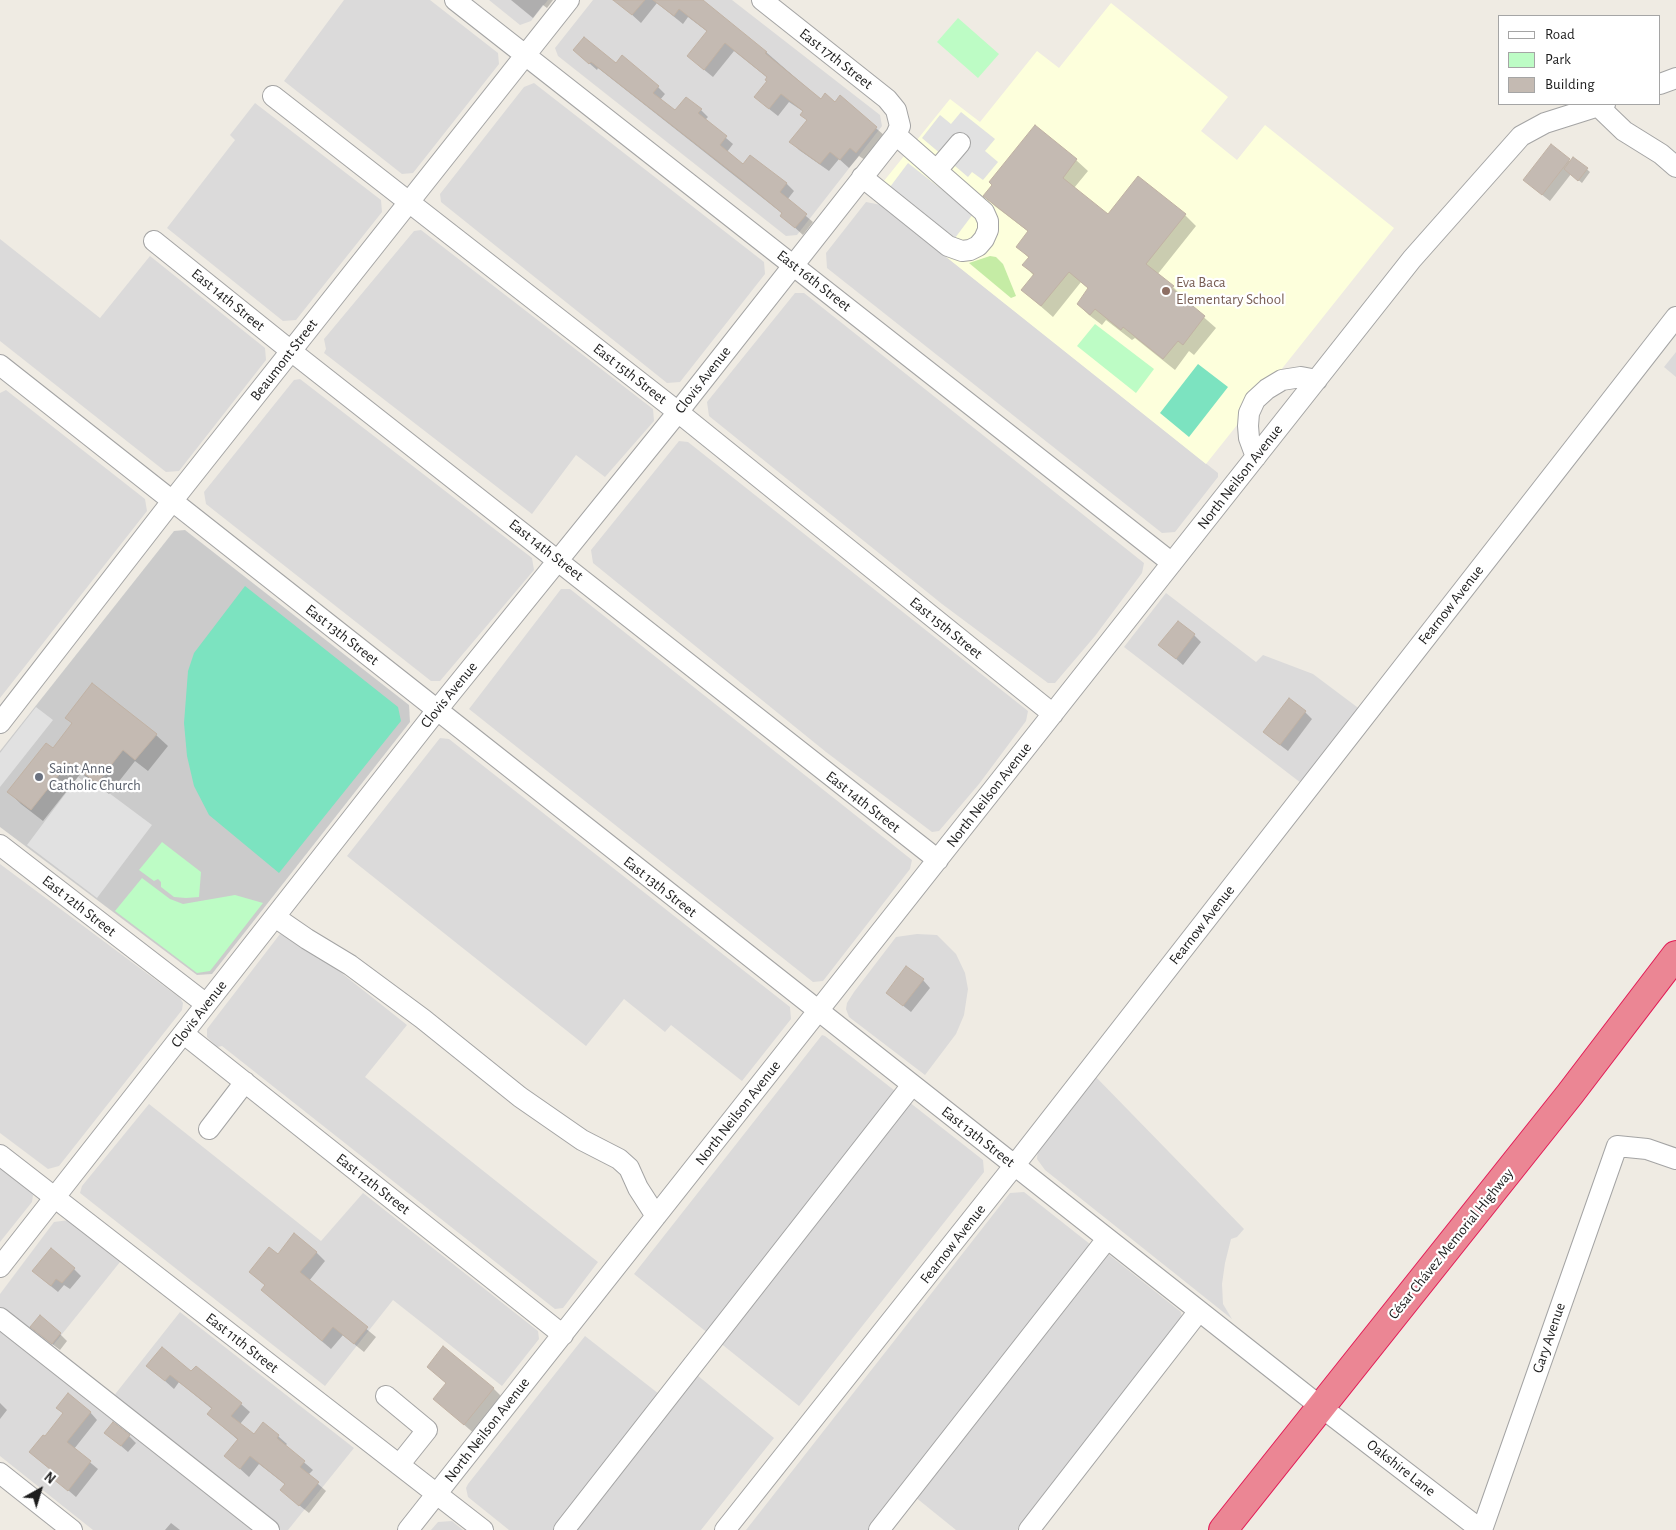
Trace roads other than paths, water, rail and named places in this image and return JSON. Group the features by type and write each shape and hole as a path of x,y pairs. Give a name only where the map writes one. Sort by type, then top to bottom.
{"highway":[{"name":"César Chávez Memorial Highway","path":"1223,1530 1570,1094 1676,955"}],"street":[{"name":"East 16th Street","path":"455,0 1172,563"},
{"name":"Beaumont Street","path":"0,723 173,500 569,0"},
{"name":"East 17th Street","path":"762,0 887,99 896,110 898,131"},
{"path":"1661,84 1676,78"},
{"name":"East 15th Street","path":"273,96 678,412 1053,714"},
{"path":"1601,105 1624,131 1661,154 1676,168"},
{"name":"North Neilson Avenue","path":"408,1530 1412,259 1521,136 1545,123 1601,105"},
{"path":"862,177 948,246 962,251 970,250 978,246 984,239 988,230 988,221 984,212 937,170 898,131"},
{"name":"Clovis Avenue","path":"0,1267 436,710 678,412 898,131"},
{"path":"937,170 960,143"},
{"name":"East 14th Street","path":"154,241 938,860"},
{"name":"Fearnow Avenue","path":"725,1530 1014,1166 1676,317"},
{"name":"East 13th Street","path":"0,365 1321,1407"},
{"path":"1256,457 1249,438 1248,426 1255,400 1267,389 1282,380 1301,377 1317,380"},
{"name":"East 12th Street","path":"0,845 206,1004"},
{"path":"275,917 350,965 423,1019 520,1097 582,1140 619,1159 629,1168 638,1188 656,1216"},
{"name":"East 12th Street","path":"184,1034 563,1335"},
{"path":"209,1129 245,1082"},
{"path":"564,1530 912,1085"},
{"name":"Gary Avenue","path":"1481,1530 1617,1146 1648,1149 1676,1159"},
{"name":"East 11th Street","path":"0,1155 483,1530"},
{"path":"879,1530 1107,1239"},
{"path":"1029,1530 1199,1312"},
{"path":"0,1318 268,1530"},
{"path":"386,1396 427,1430 399,1465"},
{"name":"Oakshire Lane","path":"1321,1407 1481,1530"},
{"path":"0,1473 72,1530"}],"place":[{"name":"Eva Baca Elementary School","path":"1166,291"},
{"name":"Saint Anne Catholic Church","path":"39,777"}]}
